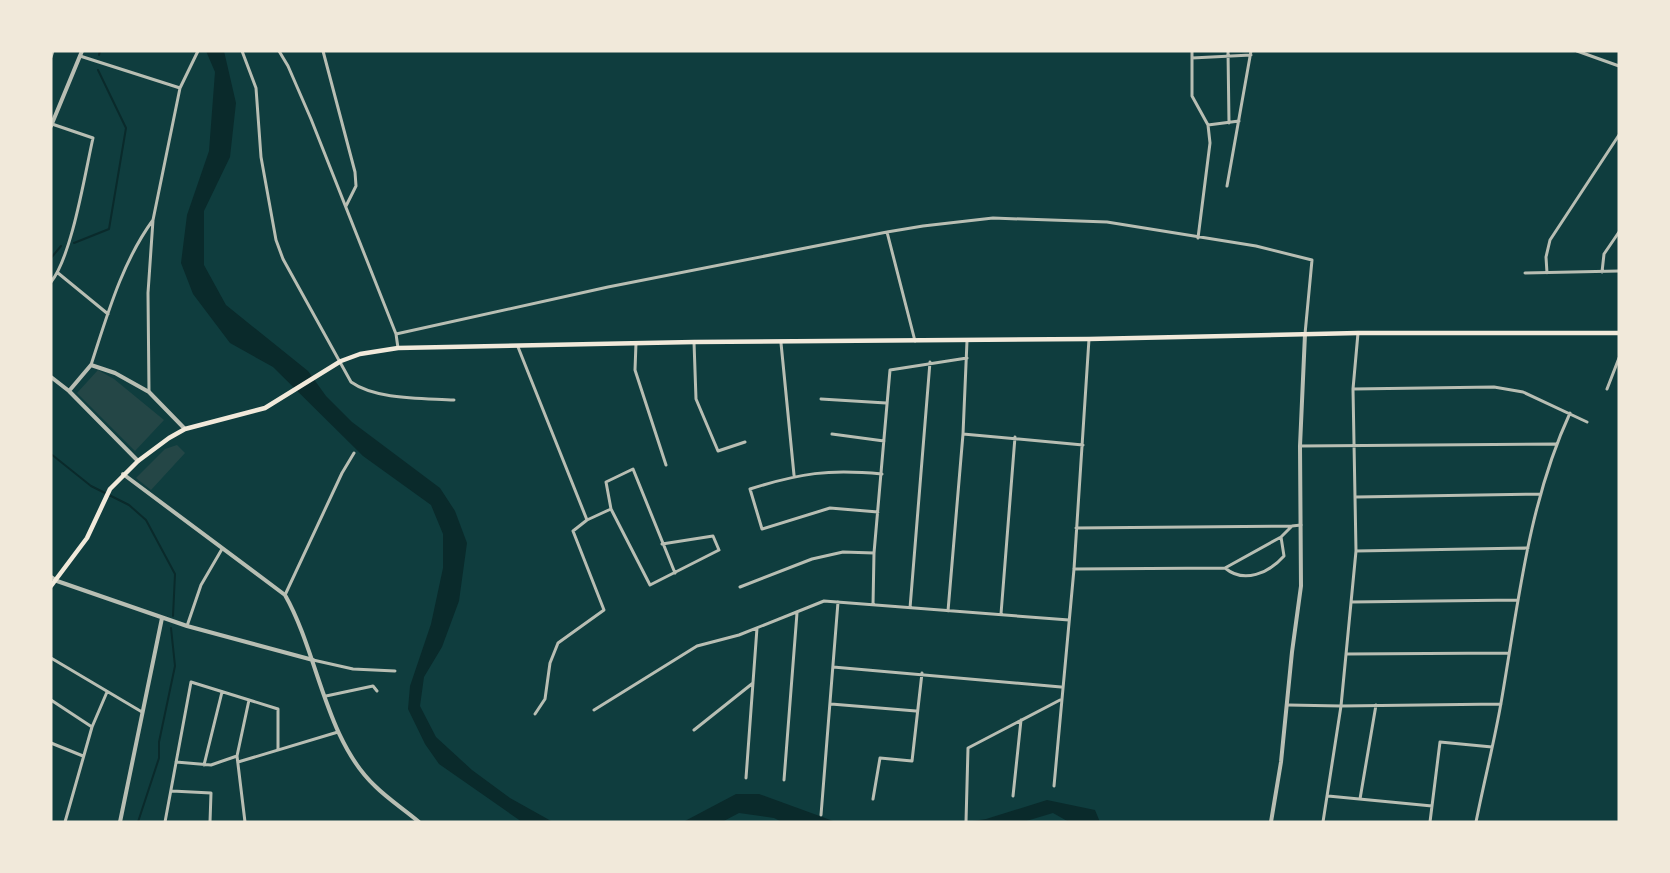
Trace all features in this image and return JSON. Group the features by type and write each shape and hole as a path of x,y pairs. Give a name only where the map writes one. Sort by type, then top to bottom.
{"main road":[{"path":"51,586 57,581 87,538 110,489 138,461 185,429 265,408 323,371 341,361 360,354 398,348 694,342 781,343 1089,339 1358,333 1619,333"}],"street":[{"path":"51,57 53,51"},
{"path":"51,282 58,273 71,232 93,138 52,125 82,51"},
{"path":"149,392 148,293 153,220 180,88 198,51"},
{"path":"242,51 256,88 261,157 276,240 283,259 351,382 360,389 402,396 454,400"},
{"path":"278,51 288,66 311,119 396,334 398,348"},
{"path":"323,51 355,172 356,186 346,206"},
{"path":"1192,51 1192,96 1208,125 1210,143 1198,238"},
{"path":"1577,51 1619,66"},
{"path":"1192,58 1228,53 1251,53 1227,186"},
{"path":"1228,53 1229,122"},
{"path":"80,56 180,88"},
{"path":"1208,125 1239,121"},
{"path":"1547,273 1546,257 1550,240 1619,135"},
{"path":"396,334 608,287 887,232 993,218 1046,218 1107,222 1256,246 1312,260 1305,334 1300,446 1301,586 1281,762 1270,822"},
{"path":"69,391 91,365 108,314 137,242 153,220"},
{"path":"887,232 915,341"},
{"path":"1602,272 1604,254 1619,232"},
{"path":"1525,273 1619,272"},
{"path":"58,273 108,314"},
{"path":"1324,822 1341,706 1356,551 1353,389 1358,333"},
{"path":"1054,786 1074,569 1089,339"},
{"path":"948,611 963,434 967,340"},
{"path":"694,342 696,399 718,451 744,442"},
{"path":"781,343 794,475"},
{"path":"636,344 635,370 666,465"},
{"path":"518,347 587,520"},
{"path":"873,605 874,553 890,370 930,362 967,358"},
{"path":"1607,389 1619,358"},
{"path":"910,608 930,362"},
{"path":"91,365 115,373 149,392 185,429"},
{"path":"51,377 69,391 138,461"},
{"path":"1353,389 1494,387 1523,392 1587,422"},
{"path":"820,399 886,403"},
{"path":"1476,822 1501,704 1528,548 1556,444 1570,413"},
{"path":"832,434 884,441"},
{"path":"963,434 1015,437 1083,445"},
{"path":"1001,614 1015,437"},
{"path":"1300,446 1556,444"},
{"path":"285,595 342,472 354,453"},
{"path":"662,544 713,536 719,550 675,573 650,585 611,509 606,482 633,469 662,544 675,573"},
{"path":"878,512 830,508 762,529 750,489 794,475 847,471 882,474"},
{"path":"124,474 285,595 297,616 338,732 356,762 374,786 419,822"},
{"path":"1356,497 1541,494"},
{"path":"535,714 545,699 550,663 558,643 604,610 573,531 587,520 611,509"},
{"path":"1076,528 1302,525"},
{"path":"1074,569 1225,568 1281,537 1292,526"},
{"path":"1225,568 1233,575 1250,577 1278,562 1284,556 1281,537"},
{"path":"1356,551 1528,548"},
{"path":"188,626 201,585 222,549"},
{"path":"740,587 812,559 842,552 874,553"},
{"path":"51,577 57,581 188,626 353,669 395,671"},
{"path":"1351,602 1518,600"},
{"path":"594,710 697,646 757,628 824,601 1068,620"},
{"path":"820,815 831,704 838,602"},
{"path":"784,780 797,613"},
{"path":"120,822 162,618"},
{"path":"746,778 757,628"},
{"path":"1346,654 1509,653"},
{"path":"51,658 142,712"},
{"path":"833,667 922,673 1062,687"},
{"path":"873,799 880,758 912,760 916,711 922,673"},
{"path":"165,822 192,682 278,709 278,749"},
{"path":"694,730 753,683"},
{"path":"326,696 373,686 378,691"},
{"path":"64,822 92,727 107,692"},
{"path":"204,765 222,692"},
{"path":"966,822 968,748 1061,699"},
{"path":"51,700 92,727"},
{"path":"245,822 237,756 248,700"},
{"path":"831,704 916,711"},
{"path":"1288,705 1501,704"},
{"path":"1360,799 1376,706"},
{"path":"1013,796 1021,720"},
{"path":"238,762 338,732"},
{"path":"1430,822 1440,742 1492,747"},
{"path":"51,743 83,756"},
{"path":"176,762 204,765 237,756"},
{"path":"172,791 210,793 210,822"},
{"path":"1328,796 1432,806"}],"shaded area":[{"path":"206,51 224,51 236,103 230,157 204,211 204,265 226,305 308,371 326,396 352,422 440,488 455,511 467,543 459,601 442,647 424,677 420,706 436,737 472,770 510,798 553,822 522,822 439,764 425,744 408,709 410,686 431,624 443,568 443,534 431,505 363,456 273,367 230,343 193,294 181,263 187,215 209,151 215,72"},
{"path":"98,370 114,379 164,420 135,451 77,393"},
{"path":"177,445 185,453 151,490 136,478 165,449"},
{"path":"736,794 759,794 836,822 782,822 774,818 739,813 722,822 683,822"},
{"path":"1047,800 1095,810 1100,822 1069,822 1053,813 1023,822 965,822 986,819"}],"waterway":[{"path":"99,55 100,51"},
{"path":"74,243 109,229 126,128 98,70"},
{"path":"51,258 61,246"},
{"path":"51,454 91,486 129,505 146,520 175,574 173,616"},
{"path":"138,822 159,758 159,742 175,666 171,628"}]}
